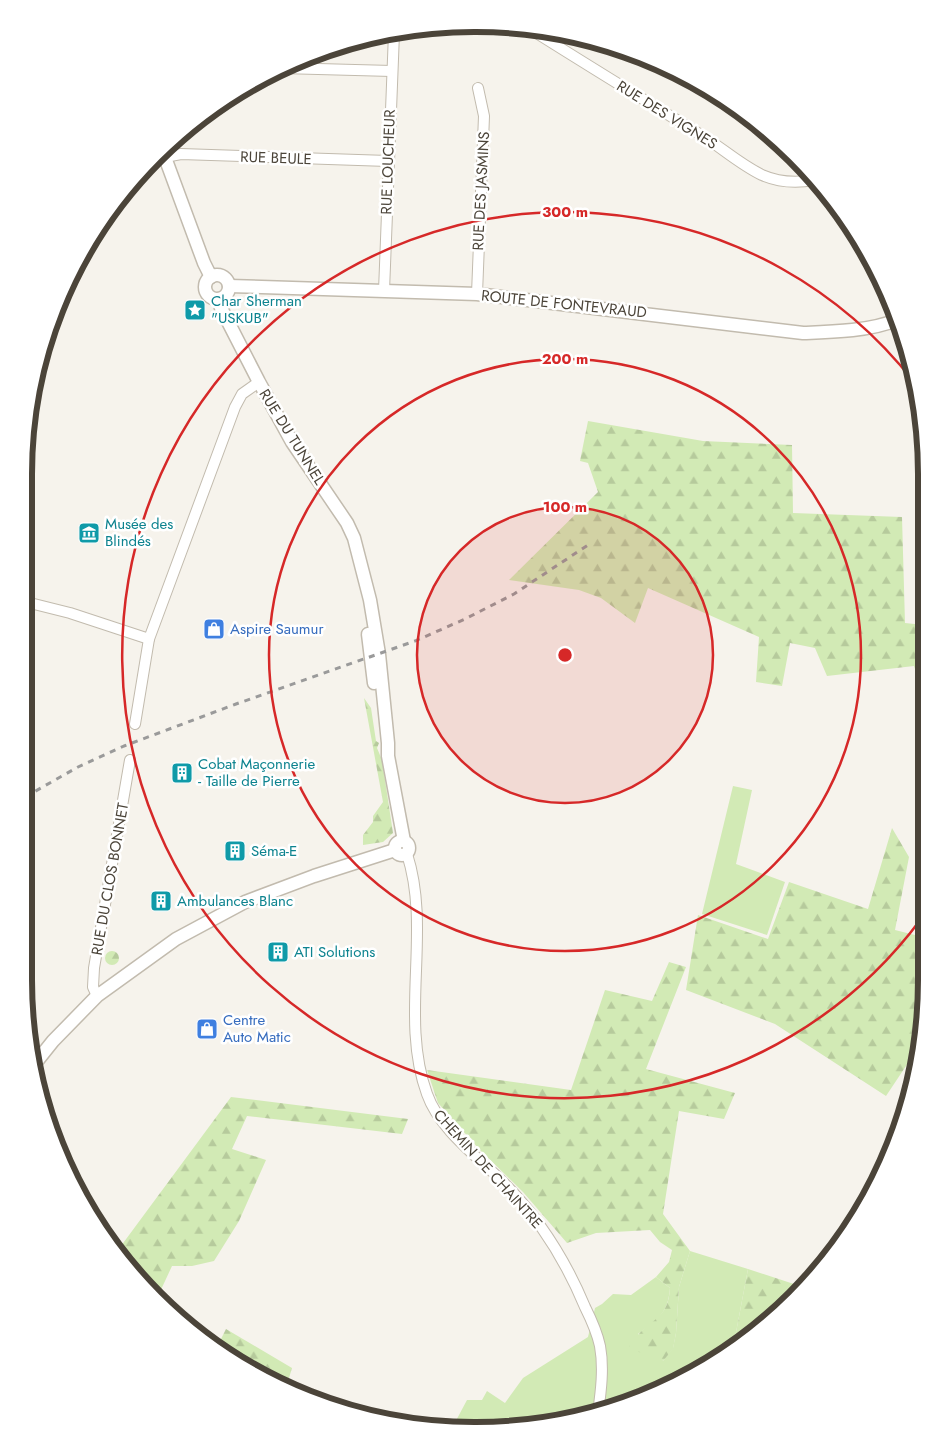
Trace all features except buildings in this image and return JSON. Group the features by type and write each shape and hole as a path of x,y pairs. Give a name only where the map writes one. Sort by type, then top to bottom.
{"street":[{"name":"RUE DES VIGNES","path":"545,38 763,175 789,182 806,181"},
{"name":"RUE LOUCHEUR","path":"384,291 394,40"},
{"path":"300,69 392,71"},
{"name":"RUE DES JASMINS","path":"477,294 484,116 478,88"},
{"name":"RUE BEULE","path":"170,154 388,160"},
{"path":"166,159 204,263 211,277"},
{"path":"219,276 226,279 229,286 226,295 219,300 210,297 206,291 206,283 211,277 219,276"},
{"name":"ROUTE DE FONTEVRAUD","path":"229,286 477,294 803,333 835,332 890,322"},
{"name":"RUE DU TUNNEL","path":"219,300 221,308 259,382 292,442 347,523 354,538 370,600 379,654 388,756 402,849"},
{"path":"135,724 149,639 235,407 242,394 259,382"},
{"path":"32,603 70,612 149,639"},
{"name":"RUE DU CLOS BONNET","path":"97,996 93,987 94,968 130,760"},
{"path":"40,1058 53,1041 97,996 176,939 245,902 314,876 402,849"},
{"name":"CHEMIN DE CHAINTRE","path":"402,849 412,871 416,900 415,1014 417,1048 426,1093 433,1109 443,1122 533,1215 557,1250 576,1286 600,1344 602,1378 599,1404"}],"green space":[{"path":"588,421 703,441 792,445 793,513 902,517 905,623 918,624 918,678 914,666 827,676 815,648 790,643 782,686 756,682 759,637 648,588 635,623 601,598 579,590 509,580 598,492 588,463 580,461"},
{"path":"364,698 371,708 376,741 379,743 377,748 382,760 393,833 383,842 363,845 363,835 373,822 373,816 383,802"},
{"path":"733,786 752,790 736,864 785,882 767,935 702,914"},
{"path":"892,828 909,857 895,930 918,936 918,980 917,1009 910,1060 886,1096 775,1024 686,990 698,915 768,939 789,882 868,909"},
{"path":"109,951 115,951 119,958 115,965 109,965 105,961 105,955"},
{"path":"669,962 686,967 646,1069 735,1093 724,1119 679,1111 663,1214 690,1251 679,1287 673,1349 663,1361 628,1348 638,1335 659,1316 666,1305 670,1288 656,1277 669,1262 672,1250 660,1242 650,1230 596,1233 567,1243 523,1192 479,1149 438,1103 427,1070 571,1090 605,990 652,1001"},
{"path":"231,1097 408,1119 402,1134 247,1116 232,1149 266,1160 239,1221 214,1261 192,1266 172,1266 160,1291 121,1245"},
{"path":"690,1251 748,1269 735,1338 671,1377 617,1399 561,1414 533,1419 504,1422 455,1422 467,1400 482,1400 487,1391 505,1403 523,1378 588,1337 595,1308 613,1294 631,1295 656,1277 670,1288 667,1304 660,1316 638,1334 663,1361 673,1348 676,1333 679,1287"},
{"path":"748,1269 796,1285 767,1313 735,1338"},
{"path":"226,1329 292,1368 288,1381 254,1363 220,1341"}],"railway":[{"path":"32,793 78,767 124,746 415,641 465,619 514,594 591,543"}],"place":[{"name":"Char Sherman \"USKUB\"","path":"195,310"},
{"name":"Musée des Blindés","path":"89,533"},
{"name":"Aspire Saumur","path":"214,629"},
{"name":"Cobat Maçonnerie - Taille de Pierre","path":"182,773"},
{"name":"Séma-E","path":"235,851"},
{"name":"Ambulances Blanc","path":"161,901"},
{"name":"ATI Solutions","path":"278,952"},
{"name":"Centre Auto Matic","path":"207,1029"}]}
